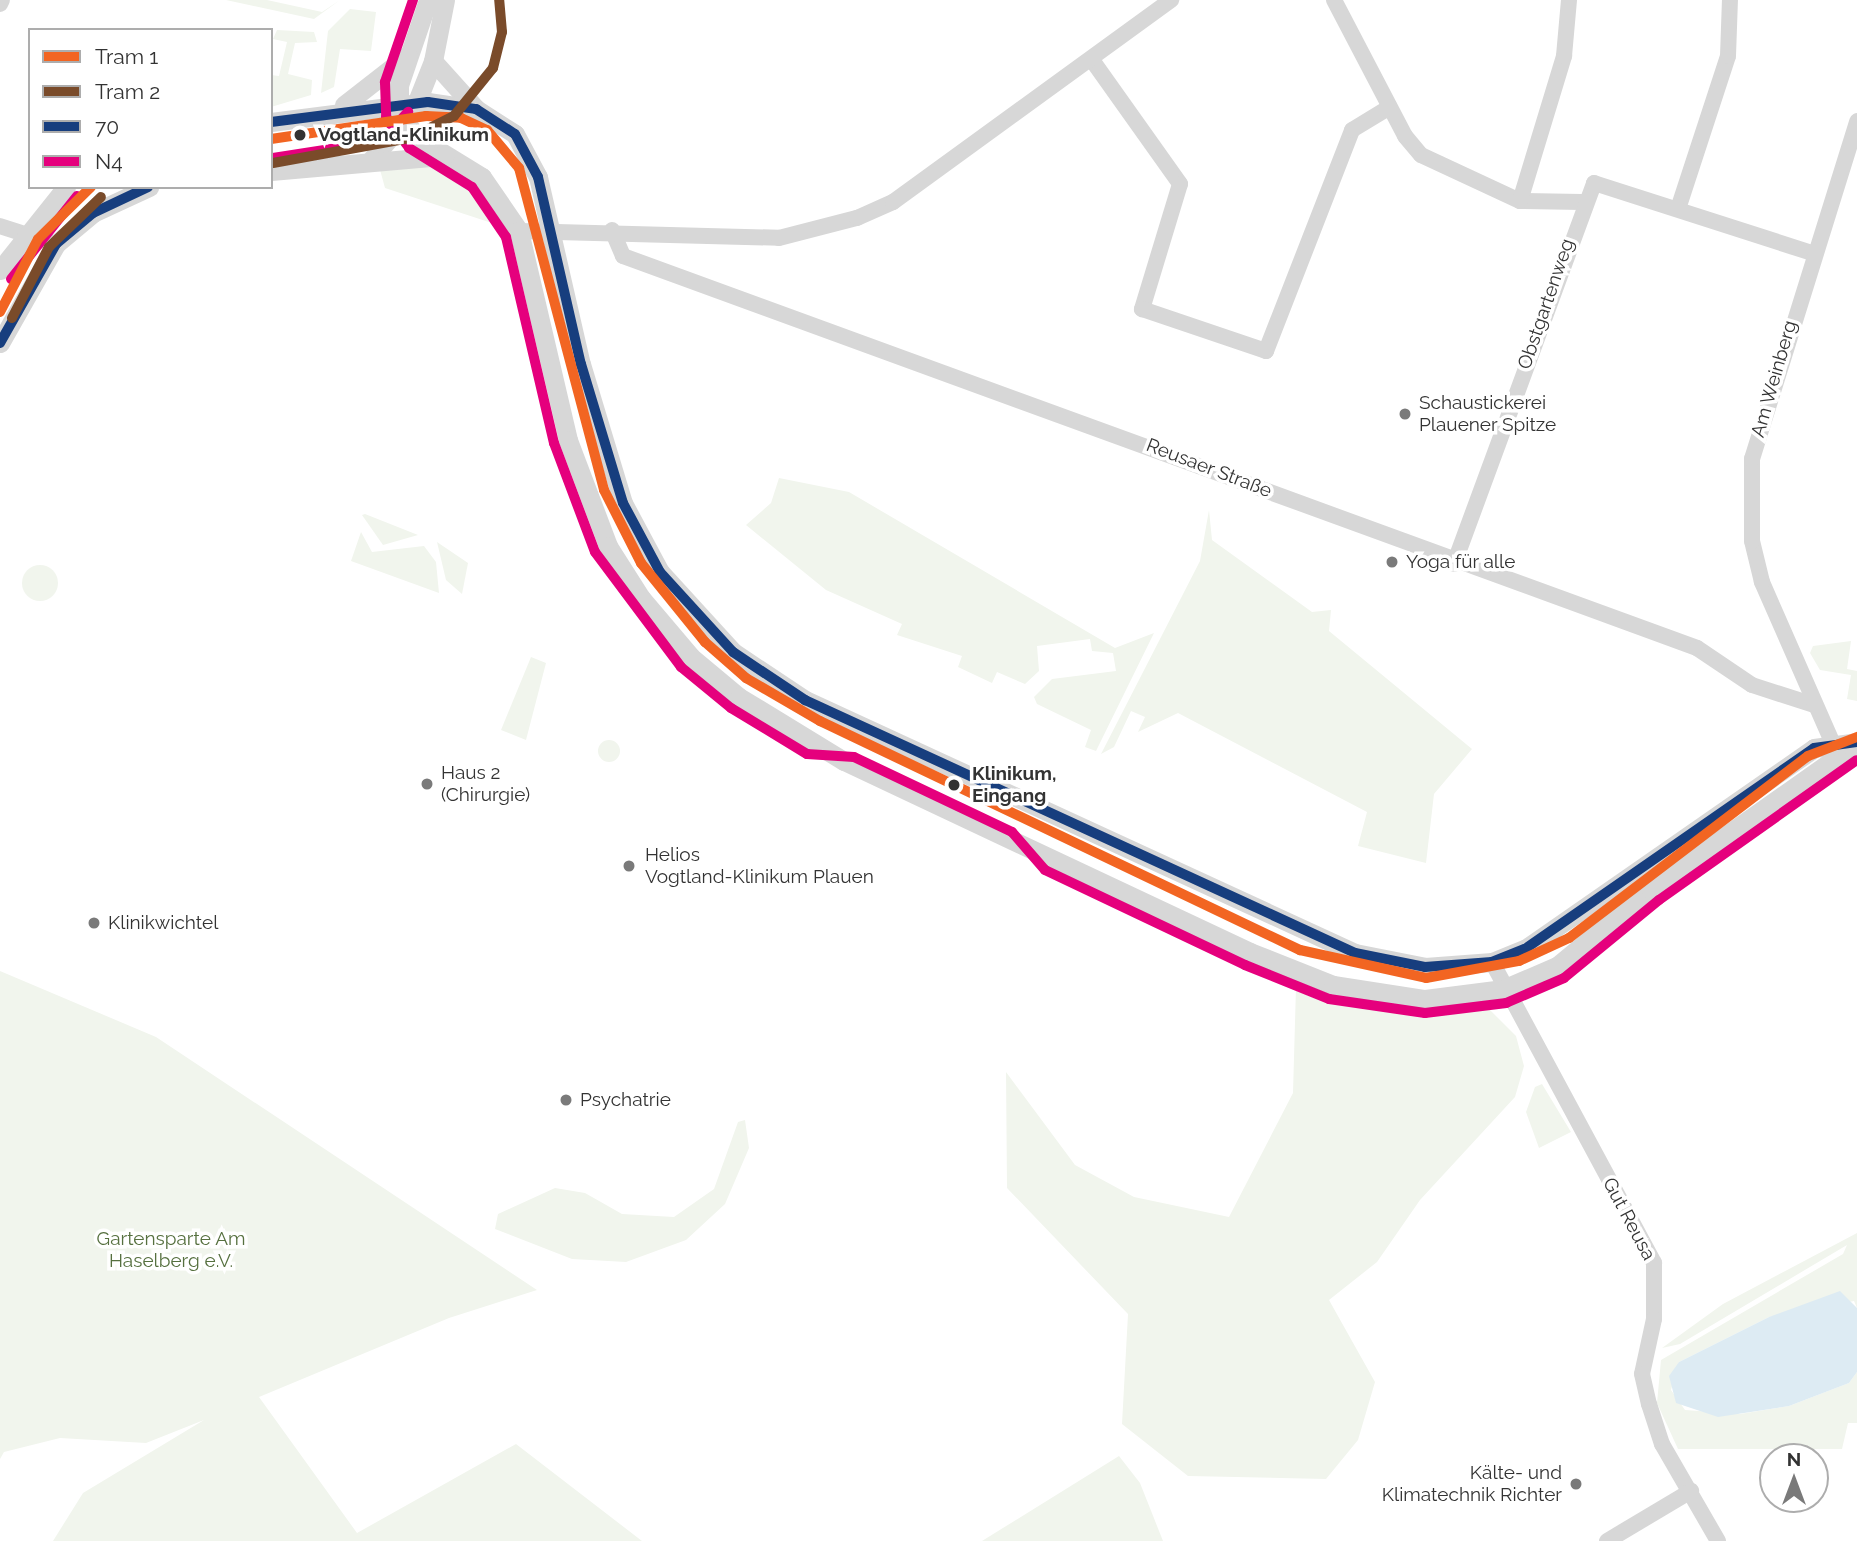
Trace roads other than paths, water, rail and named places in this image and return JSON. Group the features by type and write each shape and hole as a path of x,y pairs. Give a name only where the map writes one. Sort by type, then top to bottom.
{"street":[{"path":"428,0 397,103 405,125 445,156 482,177 519,231 568,440 608,546 665,629 739,696 855,766 1334,985 1424,999 1503,989 1557,966 1650,889 1835,749"},
{"path":"371,160 405,125 417,102 433,61 445,0"},
{"path":"519,231 612,230 697,240 779,238 857,218 893,202 1092,60 1171,0"},
{"path":"1334,0 1390,107 1421,155 1520,201 1582,202 1594,183 1812,253"},
{"path":"1520,201 1564,56 1569,0"},
{"path":"1678,209 1728,56 1730,0"},
{"path":"338,108 374,86 411,52"},
{"path":"1092,60 1180,184 1142,309 1266,351 1352,130 1390,107"},
{"path":"433,61 476,109 524,147 552,229 581,364 623,503 660,572 733,652 805,700 1320,939 1425,967 1492,962 1560,929 1783,769 1857,743"},
{"path":"273,122 338,108 397,103 417,102 476,109"},
{"name":"Am Weinberg","path":"1835,749 1762,582 1752,541 1752,481 1757,430 1812,253 1857,121"},
{"path":"273,171 371,160 445,156"},
{"path":"0,270 23,234 64,189"},
{"path":"0,343 56,244 93,213 145,189"},
{"name":"Obstgartenweg","path":"1454,564 1582,202"},
{"path":"0,226 56,244"},
{"name":"Reusaer Straße","path":"612,230 623,257 1219,470 1454,564 1697,648 1752,685 1814,705"},
{"name":"Gut Reusa","path":"1492,962 1503,989 1654,1263 1654,1319 1642,1374 1662,1444 1718,1541"},
{"path":"1606,1541 1691,1491"}],"tram line":[{"name":"2","path":"273,163 410,138 454,116 493,68 502,32 499,0"},
{"name":"1","path":"273,139 426,116 461,118 487,130 519,168 604,490 641,563 705,642 746,678 820,721 1300,950 1426,978 1519,961 1569,938 1808,756 1857,737"},
{"name":"1","path":"0,312 38,239 89,189"},
{"name":"2","path":"12,318 49,247 101,197"}],"place":[{"name":"Vogtland-Klinikum","path":"300,135"},
{"name":"Schaustickerei Plauener Spitze","path":"1405,414"},
{"name":"Yoga für alle","path":"1392,562"},
{"name":"Haus 2 (Chirurgie)","path":"427,784"},
{"name":"Klinikum, Eingang","path":"954,785"},
{"name":"Helios Vogtland-Klinikum Plauen","path":"629,866"},
{"name":"Klinikwichtel","path":"94,923"},
{"name":"Psychatrie","path":"566,1100"},
{"name":"Kälte- und Klimatechnik Richter","path":"1576,1484"}],"park label":[{"name":"Gartensparte Am Haselberg e.V.","path":"171,1250"}]}
